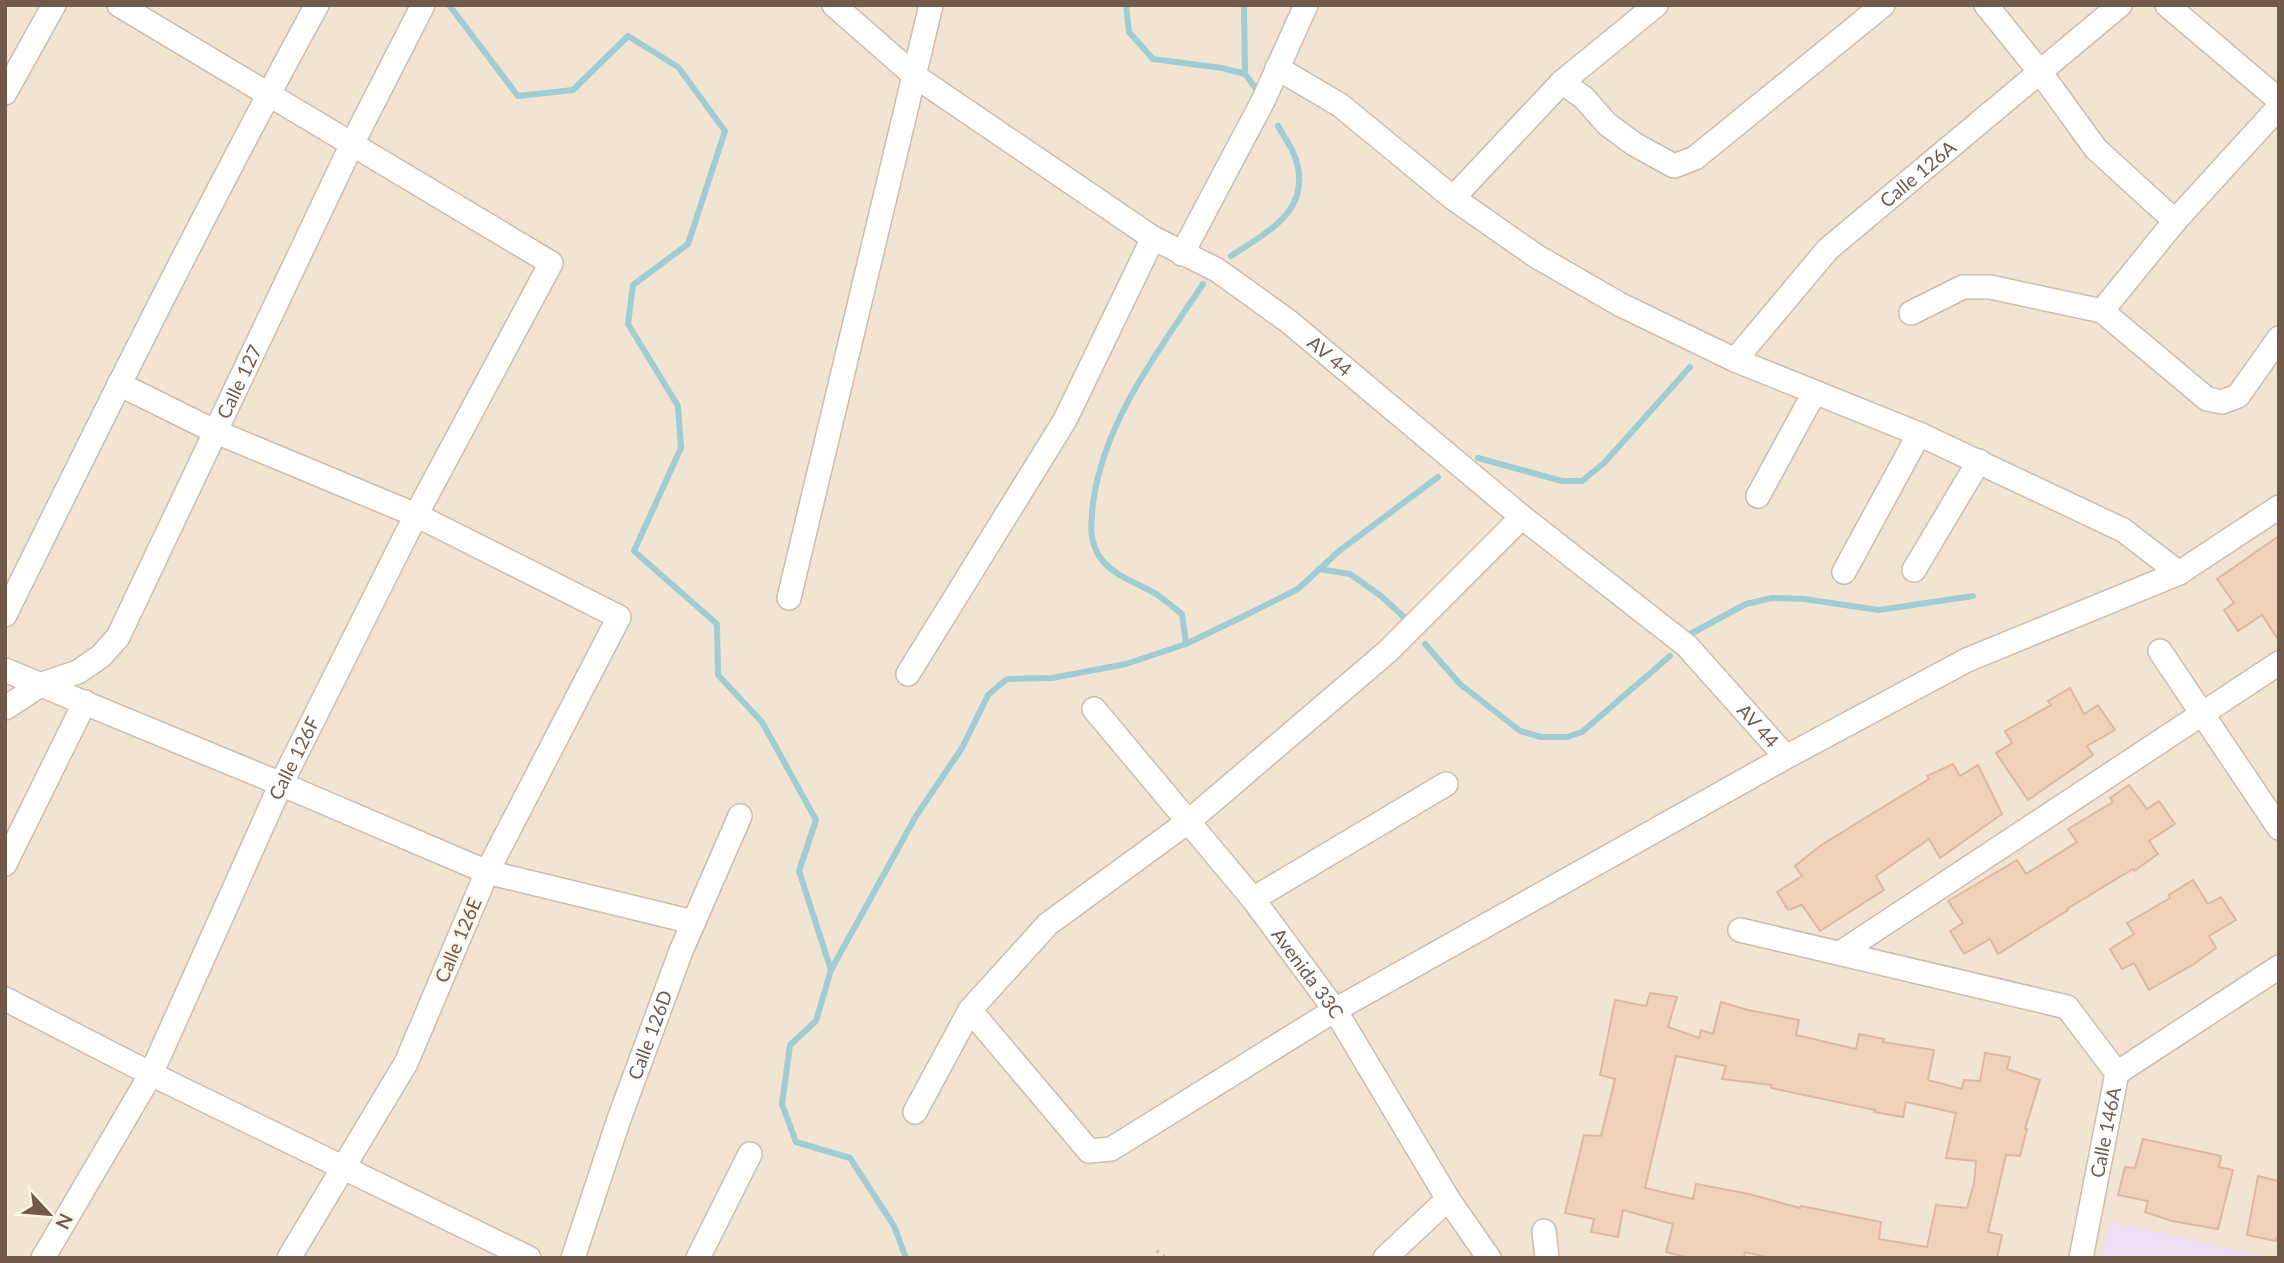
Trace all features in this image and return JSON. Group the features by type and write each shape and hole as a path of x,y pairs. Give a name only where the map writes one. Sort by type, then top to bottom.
{"street":[{"path":"5,93 54,5"},
{"path":"119,5 352,144"},
{"path":"5,615 119,384 268,94 317,5"},
{"name":"Calle 127","path":"5,708 42,684 78,672 101,656 118,637 352,144 423,5"},
{"name":"AV 44","path":"834,5 915,76 1153,238 1217,270 1288,321 1521,517 1686,646 1786,757"},
{"path":"789,597 931,5"},
{"path":"1182,254 1263,101 1306,5"},
{"path":"1453,198 1562,82 1656,5"},
{"path":"1562,82 1584,98 1607,124 1634,144 1674,166 1695,159 1882,5"},
{"path":"1986,5 2040,72 2096,149 2175,221"},
{"name":"Calle 126A","path":"1735,360 1828,249 2120,5"},
{"path":"2167,5 2279,100"},
{"path":"1277,68 1340,105 1453,198 1535,256 1600,293 1735,360 1919,434 2123,530 2179,573"},
{"path":"2102,311 2175,221 2279,107"},
{"name":"Calle 126F","path":"43,1258 150,1074 281,784 416,515 551,263 352,144"},
{"path":"908,674 1065,420 1153,238"},
{"path":"1911,313 1963,287 1990,287 2102,311 2207,399 2222,402 2238,396 2279,338"},
{"path":"119,384 214,431 416,515"},
{"path":"1758,496 1814,393"},
{"path":"1844,572 1919,434"},
{"path":"1914,570 1979,461"},
{"path":"970,1010 1089,1151 1111,1149 1335,1010 1786,757 1967,660 2179,573 2279,507"},
{"name":"Calle 126E","path":"289,1258 406,1063 487,872 619,617 416,515"},
{"path":"915,1112 970,1010 1048,924 1189,821 1387,652 1521,517"},
{"path":"2160,651 2279,828"},
{"path":"1840,953 2279,663"},
{"path":"5,670 487,872 693,922"},
{"path":"5,864 85,702"},
{"name":"Avenida 33C","path":"1094,709 1252,899 1335,1010 1448,1199 1489,1258"},
{"path":"1252,899 1446,784"},
{"name":"Calle 126D","path":"573,1258 619,1119 693,922 740,816"},
{"path":"1740,930 2067,1007 2117,1073"},
{"name":"Calle 146A","path":"2081,1258 2117,1073 2279,967"},
{"path":"5,999 150,1074 524,1257"},
{"path":"698,1258 750,1154"},
{"path":"1385,1258 1448,1199"},
{"path":"1544,1231 1547,1258"}],"path":[{"path":"1157,1251 1166,1258"}],"shaded area":[{"path":"5,5 2279,5 2279,1258 5,1258"},
{"path":"2110,1222 2273,1258 2102,1258"}],"building":[{"path":"2279,536 2279,641 2262,615 2238,631 2224,610 2234,603 2217,579"},
{"path":"2070,688 2084,714 2098,705 2115,730 2087,746 2093,755 2028,800 1996,753 2012,743 2005,731 2051,705 2048,701"},
{"path":"1953,764 1960,776 1978,765 2002,814 1940,858 1929,839 1876,876 1884,890 1820,931 1802,905 1788,910 1777,892 1802,876 1795,866 1820,846 1929,779 1927,776"},
{"path":"2129,785 2147,809 2159,801 2175,824 2149,841 2158,854 1998,954 1990,939 1964,954 1950,931 1963,923 1948,901 2017,860 2026,874 2077,842 2068,829 2113,802 2110,798"},
{"path":"2193,880 2208,904 2221,897 2236,920 2209,936 2216,948 2149,990 2134,963 2122,969 2110,949 2134,934 2127,923 2170,898 2169,895"},
{"path":"1650,993 1677,997 1668,1027 1699,1038 1701,1030 1713,1034 1721,1002 1799,1020 1796,1035 1856,1049 1859,1034 1884,1039 1883,1042 1934,1050 1928,1080 1962,1089 1964,1080 1980,1081 1985,1053 2010,1057 2007,1069 2040,1080 2020,1156 2006,1155 1988,1232 2002,1235 1997,1258 1770,1258 1745,1252 1744,1258 1689,1258 1666,1252 1673,1224 1623,1210 1618,1237 1591,1232 1594,1219 1565,1213 1584,1135 1601,1136 1615,1079 1600,1075 1615,1000 1646,1006","holes":["1676,1056 1726,1066 1722,1079 1771,1085 1771,1088 1875,1110 1874,1112 1903,1117 1906,1102 1956,1113 1946,1158 1976,1161 1974,1183 1967,1208 1936,1205 1927,1247 1879,1239 1881,1222 1801,1206 1800,1208 1749,1194 1696,1184 1693,1199 1645,1188"]},
{"path":"2143,1139 2221,1156 2219,1167 2233,1170 2218,1229 2172,1221 2145,1212 2148,1201 2118,1195 2125,1167 2135,1168"},
{"path":"2258,1176 2279,1181 2279,1230 2276,1241 2247,1235"}],"waterway":[{"path":"449,5 518,96 573,90 628,36 678,67 725,131 688,244 633,285 628,324 678,406 681,448 634,551 717,624 718,675 762,722 816,820 799,871 831,970"},
{"path":"1126,5 1129,32 1153,59 1222,68 1245,74 1257,90"},
{"path":"1244,5 1245,74"},
{"path":"1231,256 1272,229 1292,206 1298,193 1296,160 1278,126"},
{"path":"1186,644 1182,614 1156,594 1114,571 1102,560 1092,539 1092,518 1099,473 1121,416 1151,362 1203,284"},
{"path":"1478,458 1562,481 1582,481 1604,463 1690,367"},
{"path":"906,1258 894,1226 850,1158 796,1142 782,1104 790,1045 816,1021 831,970 916,816 962,748 988,695 1007,679 1052,678 1126,664 1186,644 1244,616 1298,589 1339,551 1438,477"},
{"path":"1319,569 1350,574 1381,596 1405,618"},
{"path":"1692,633 1746,604 1772,598 1804,599 1879,610 1973,596"},
{"path":"1425,644 1460,684 1520,731 1541,737 1567,737 1582,732 1670,656"}]}
